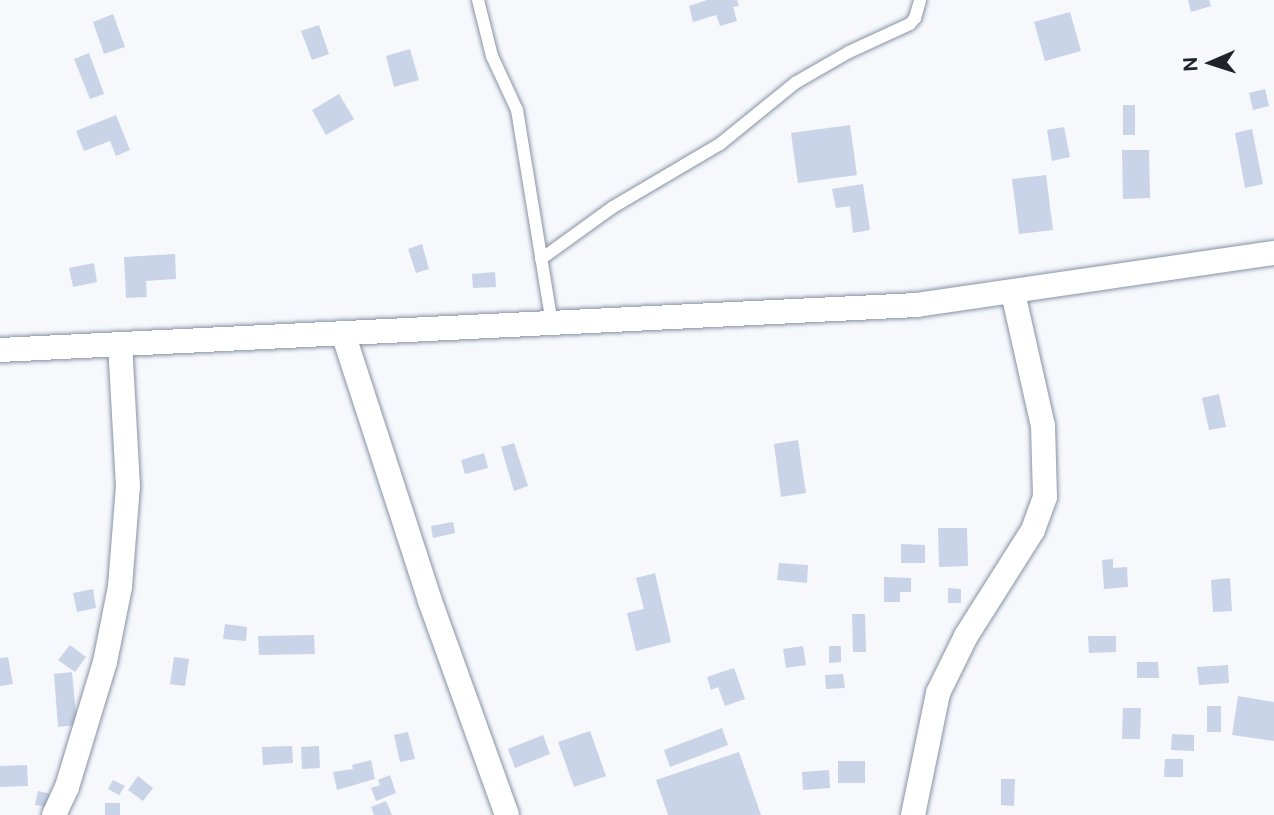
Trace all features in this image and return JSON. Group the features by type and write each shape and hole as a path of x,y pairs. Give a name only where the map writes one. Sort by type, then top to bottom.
{"street":[{"path":"0,350 827,312 917,305 1013,293 1274,253"},
{"path":"913,815 938,693 966,636 1033,530 1045,497 1043,426 1013,293"},
{"path":"343,333 430,601 507,815"},
{"path":"54,815 67,787 105,662 120,587 128,486 120,345"}],"lane":[{"path":"478,0 492,56 517,110 552,325"},
{"path":"541,259 613,206 720,144 795,83 849,52 910,24 915,18 919,0"}],"building":[{"path":"707,0 737,0 739,6 733,7 737,21 720,26 716,15 693,22 689,6"},
{"path":"1188,0 1209,0 1211,6 1191,12"},
{"path":"1070,12 1081,51 1045,61 1034,22"},
{"path":"113,14 125,47 104,54 93,22"},
{"path":"319,25 329,54 312,60 301,31"},
{"path":"410,49 419,80 394,87 386,56"},
{"path":"89,53 104,94 90,99 74,59"},
{"path":"1265,89 1269,106 1253,110 1249,93"},
{"path":"339,94 354,119 326,135 312,110"},
{"path":"1123,105 1135,105 1135,135 1123,135"},
{"path":"116,115 130,150 116,156 110,141 84,151 76,131"},
{"path":"850,125 857,175 798,183 791,133"},
{"path":"1064,127 1070,157 1052,161 1047,130"},
{"path":"1252,129 1263,184 1245,188 1235,133"},
{"path":"1122,150 1149,150 1150,198 1123,199"},
{"path":"1046,175 1053,230 1019,234 1012,179"},
{"path":"863,184 870,230 853,233 850,206 836,208 832,189"},
{"path":"422,244 429,269 416,273 408,249"},
{"path":"175,254 176,279 146,281 147,297 126,298 124,257"},
{"path":"94,263 97,282 73,287 69,268"},
{"path":"495,272 496,287 473,288 472,274"},
{"path":"1219,394 1226,427 1209,430 1202,398"},
{"path":"798,440 806,493 781,497 774,444"},
{"path":"514,443 528,486 514,491 501,447"},
{"path":"484,453 488,468 465,474 461,460"},
{"path":"453,522 455,533 433,538 431,526"},
{"path":"938,528 967,528 968,566 939,567"},
{"path":"901,544 925,545 925,563 901,563"},
{"path":"1113,559 1113,568 1127,567 1128,587 1104,589 1102,560"},
{"path":"779,563 808,565 807,583 777,580"},
{"path":"655,573 671,642 636,651 627,613 644,609 636,578"},
{"path":"884,577 911,578 911,592 900,592 900,602 884,602"},
{"path":"1230,578 1232,611 1213,612 1211,580"},
{"path":"948,588 961,589 961,603 948,603"},
{"path":"93,589 96,608 77,612 73,593"},
{"path":"852,614 865,614 866,652 853,652"},
{"path":"225,624 247,627 246,641 223,639"},
{"path":"314,635 315,654 259,655 258,636"},
{"path":"1088,636 1116,636 1116,652 1089,653"},
{"path":"70,645 86,657 75,672 58,660"},
{"path":"803,646 806,665 786,668 783,649"},
{"path":"829,646 841,646 841,662 829,663"},
{"path":"8,657 13,684 0,686 0,658"},
{"path":"174,657 189,659 185,686 170,684"},
{"path":"1137,662 1158,662 1159,678 1137,678"},
{"path":"1228,665 1229,683 1199,685 1197,667"},
{"path":"734,668 745,699 725,706 718,687 711,690 707,677"},
{"path":"72,672 77,725 58,727 54,674"},
{"path":"843,674 845,688 826,689 825,675"},
{"path":"1238,696 1274,702 1274,741 1232,735"},
{"path":"1207,706 1221,706 1221,732 1207,732"},
{"path":"1123,708 1141,708 1140,739 1122,739"},
{"path":"722,728 728,745 670,767 664,750"},
{"path":"590,731 606,776 574,787 558,742"},
{"path":"408,732 415,759 400,762 394,735"},
{"path":"1172,734 1194,735 1194,751 1171,750"},
{"path":"543,735 550,754 515,768 508,749"},
{"path":"292,746 293,763 263,765 262,747"},
{"path":"319,746 320,768 302,769 301,747"},
{"path":"739,752 761,815 668,815 656,780"},
{"path":"1165,759 1183,759 1183,777 1164,777"},
{"path":"371,760 375,779 337,790 333,772 353,769 352,765"},
{"path":"838,761 865,761 865,783 838,783"},
{"path":"27,765 28,786 0,787 0,766"},
{"path":"829,770 830,788 803,790 802,772"},
{"path":"390,775 396,793 376,801 371,788 380,785 378,780"},
{"path":"138,776 153,788 143,801 128,790"},
{"path":"1001,779 1015,779 1014,806 1001,805"},
{"path":"113,780 125,786 119,795 108,789"},
{"path":"38,791 51,794 47,807 35,805"},
{"path":"386,801 392,815 374,815 371,807"},
{"path":"105,803 120,803 120,815 105,815"}]}
